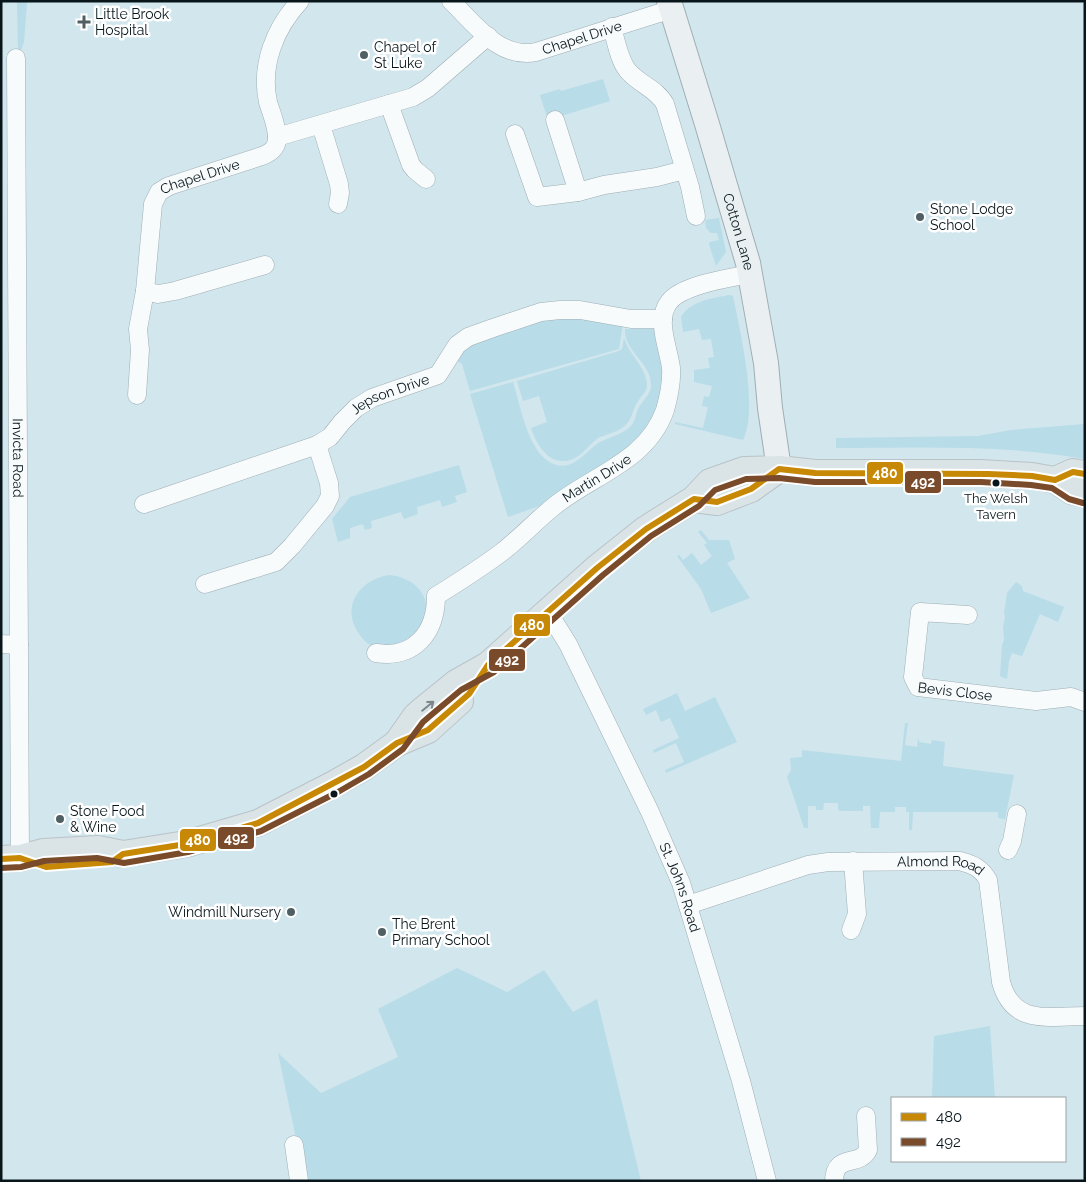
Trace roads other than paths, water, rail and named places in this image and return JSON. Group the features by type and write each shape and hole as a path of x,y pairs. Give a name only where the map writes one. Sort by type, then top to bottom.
{"main road":[{"name":"Cotton Lane","path":"670,5 736,221 750,274 766,363 770,408 779,469"},
{"path":"11,858 46,867 112,862 123,854 186,844 258,823 364,767 397,743 416,716 424,709 456,683 488,665 596,568 646,529 694,499 717,502 751,489 779,469 815,473 1032,476 1055,480 1072,492 1085,494"},
{"path":"1055,480 1073,472 1085,474"}],"street":[{"path":"300,1 280,27 270,51 267,66 267,96 277,137 422,93 488,36"},
{"name":"Chapel Drive","path":"451,1 488,36 505,49 524,54 536,52 612,27 670,5"},
{"path":"612,27 626,68 664,102 696,216"},
{"name":"Invicta Road","path":"11,858 19,645 16,58"},
{"path":"389,104 411,165 426,179"},
{"path":"555,120 578,192"},
{"path":"321,125 339,184 338,204"},
{"path":"514,134 537,197 578,192 604,185 657,177 684,170"},
{"name":"Chapel Drive","path":"145,291 153,204 157,194 169,186 268,154 274,148 277,137"},
{"path":"137,394 140,350 138,329 145,291 158,294 175,291 265,265"},
{"path":"663,319 668,303 678,294 704,284 750,274"},
{"name":"Jepson Drive","path":"144,504 316,445 330,437 356,408 372,398 434,377 440,372 449,355 464,339 493,328 541,312 560,310 580,310 631,319 663,319"},
{"name":"Martin Drive","path":"376,653 394,654 419,643 426,634 435,612 436,596 500,553 553,507 586,484 617,467 634,454 647,440 664,412 670,385 671,369 663,319"},
{"path":"205,584 276,562 319,513 330,496 329,483 316,445"},
{"name":"St. Johns Road","path":"548,612 568,644 650,812 678,876 741,1081 767,1181"},
{"name":"Bevis Close","path":"968,615 920,612 914,677 918,687 1036,701 1071,697 1085,702"},
{"path":"1,644 19,645"},
{"path":"1008,850 1018,814"},
{"path":"851,930 857,914 853,861"},
{"name":"Almond Road","path":"688,905 808,865 828,862 960,862 973,864 982,870 988,880 1001,982 1005,994 1012,1005 1022,1013 1038,1016 1085,1016"},
{"path":"834,1181 836,1168 842,1162 861,1158 868,1150 866,1116"},
{"path":"294,1145 299,1181"}],"place":[{"name":"Little Brook Hospital","path":"84,22"},
{"name":"Chapel of St Luke","path":"364,55"},
{"name":"Stone Lodge School","path":"920,217"},
{"name":"The Welsh Tavern","path":"996,483"},
{"name":"Stone Food & Wine","path":"60,819"},
{"name":"Windmill Nursery","path":"291,912"},
{"name":"The Brent Primary School","path":"382,932"}]}
